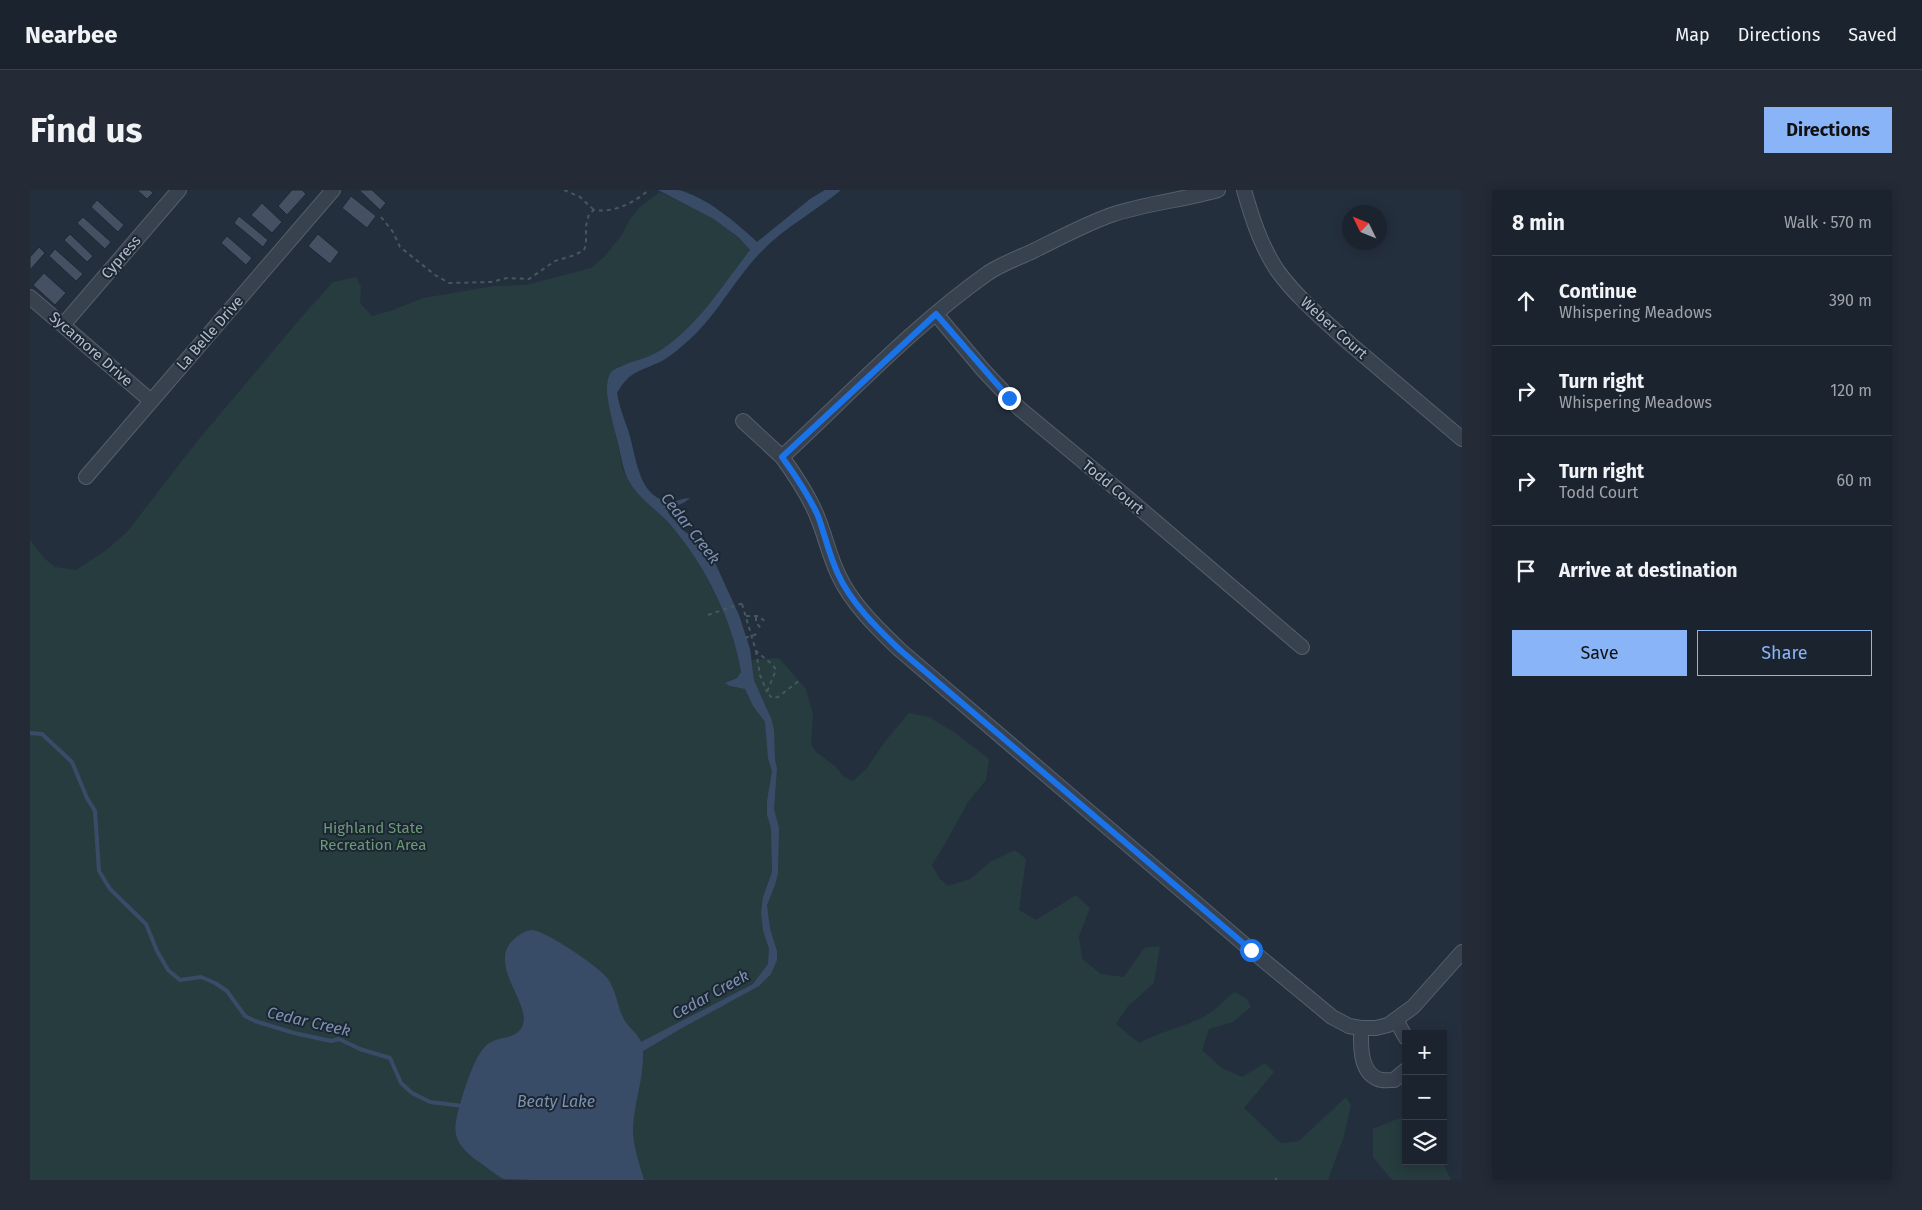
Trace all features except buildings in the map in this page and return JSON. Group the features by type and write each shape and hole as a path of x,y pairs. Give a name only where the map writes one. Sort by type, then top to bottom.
{"street":[{"name":"Cypress","path":"62,325 179,190"},
{"name":"La Belle Drive","path":"86,477 333,190"},
{"path":"782,457 936,314 990,272 1111,215 1159,202 1197,196 1218,190"},
{"name":"Weber Court","path":"1244,190 1253,221 1265,248 1278,270 1300,298 1462,439"},
{"name":"Sycamore Drive","path":"30,297 151,401"},
{"name":"Todd Court","path":"936,314 984,371 1020,409 1302,647"},
{"path":"743,421 782,457 793,473 817,516 838,574 850,594 876,628 1251,950 1332,1017 1349,1026 1361,1028 1376,1028 1388,1025 1413,1007 1462,952"},
{"path":"1396,1020 1402,1031"},
{"path":"1361,1028 1361,1053 1368,1072 1378,1080 1394,1080 1402,1073"}],"path":[{"path":"564,190 580,197 594,210"},
{"path":"380,217 393,232 400,247 442,279 449,283 491,282 507,278 529,278 555,261 584,250 589,214 594,210 614,209 628,205 649,190"},
{"path":"708,615 746,602"},
{"path":"740,605 746,616 752,636 761,682 767,692 772,698 778,697 800,680"},
{"path":"746,616 758,616 766,622"},
{"path":"756,617 756,623 762,629"},
{"path":"745,638 760,633"},
{"path":"756,651 773,665 776,670 767,692"}],"green space":[{"name":"Highland State Recreation Area","path":"660,192 714,218 750,250 709,304 687,329 656,353 618,367 607,393 623,470 634,488 666,520 685,543 706,577 724,614 737,653 741,672 737,678 730,680 730,686 745,689 753,706 765,722 767,708 754,680 752,660 779,658 806,689 813,715 811,744 816,752 835,766 844,777 853,781 867,768 886,740 909,713 929,717 954,732 989,759 986,780 968,802 932,865 939,878 948,886 970,879 990,862 1015,850 1026,859 1019,910 1036,920 1076,895 1090,908 1079,936 1082,959 1101,974 1124,977 1144,948 1160,946 1154,983 1128,1006 1116,1024 1139,1043 1203,1017 1235,992 1247,999 1251,1007 1233,1022 1209,1029 1202,1050 1222,1068 1242,1077 1265,1063 1274,1072 1244,1108 1281,1143 1299,1141 1346,1097 1351,1105 1344,1136 1328,1180 30,1180 30,540 44,558 55,567 76,570 105,551 127,532 195,444 333,282 356,277 361,287 360,303 372,316 423,298 494,286 526,285 591,268 604,257 622,235 630,219 640,207"},
{"path":"1402,1117 1402,1165 1444,1165 1451,1180 1392,1180 1373,1157 1373,1129"}],"water":[{"name":"Beaty Lake","path":"658,190 678,190 699,198 730,219 757,242 810,199 825,190 841,190 780,235 762,251 709,319 689,340 662,361 631,376 617,393 639,472 649,491 667,501 690,498 668,510 668,513 685,532 706,547 716,565 739,615 750,649 754,680 771,718 774,730 777,768 774,809 779,828 778,873 767,905 770,929 777,951 777,960 771,974 759,986 643,1051 633,1133 636,1153 644,1180 504,1179 463,1148 458,1140 456,1124 464,1091 480,1053 492,1042 515,1034 524,1022 523,1012 505,963 506,951 515,938 528,931 540,932 561,943 595,967 608,979 622,1016 641,1042 753,984 768,964 769,949 763,930 761,913 763,897 772,872 771,828 767,815 767,801 772,771 768,758 765,722 753,706 745,689 725,683 737,678 741,672 732,634 725,615 707,578 685,543 629,481 623,465 607,393 608,378 612,371 649,356 675,340 710,303 750,250 738,237 714,219"}],"waterway":[{"name":"Cedar Creek","path":"30,733 42,734 72,762 87,798 95,811 99,871 110,889 146,924 157,951 168,970 180,980 201,977 215,983 227,991 245,1016 255,1021 294,1033 331,1041 339,1039 360,1049 390,1058 401,1083 412,1093 430,1102 463,1106"}],"route":[{"path":"1009,398 936,314 782,457 817,516 838,574 850,594 876,628 1251,950"}]}
